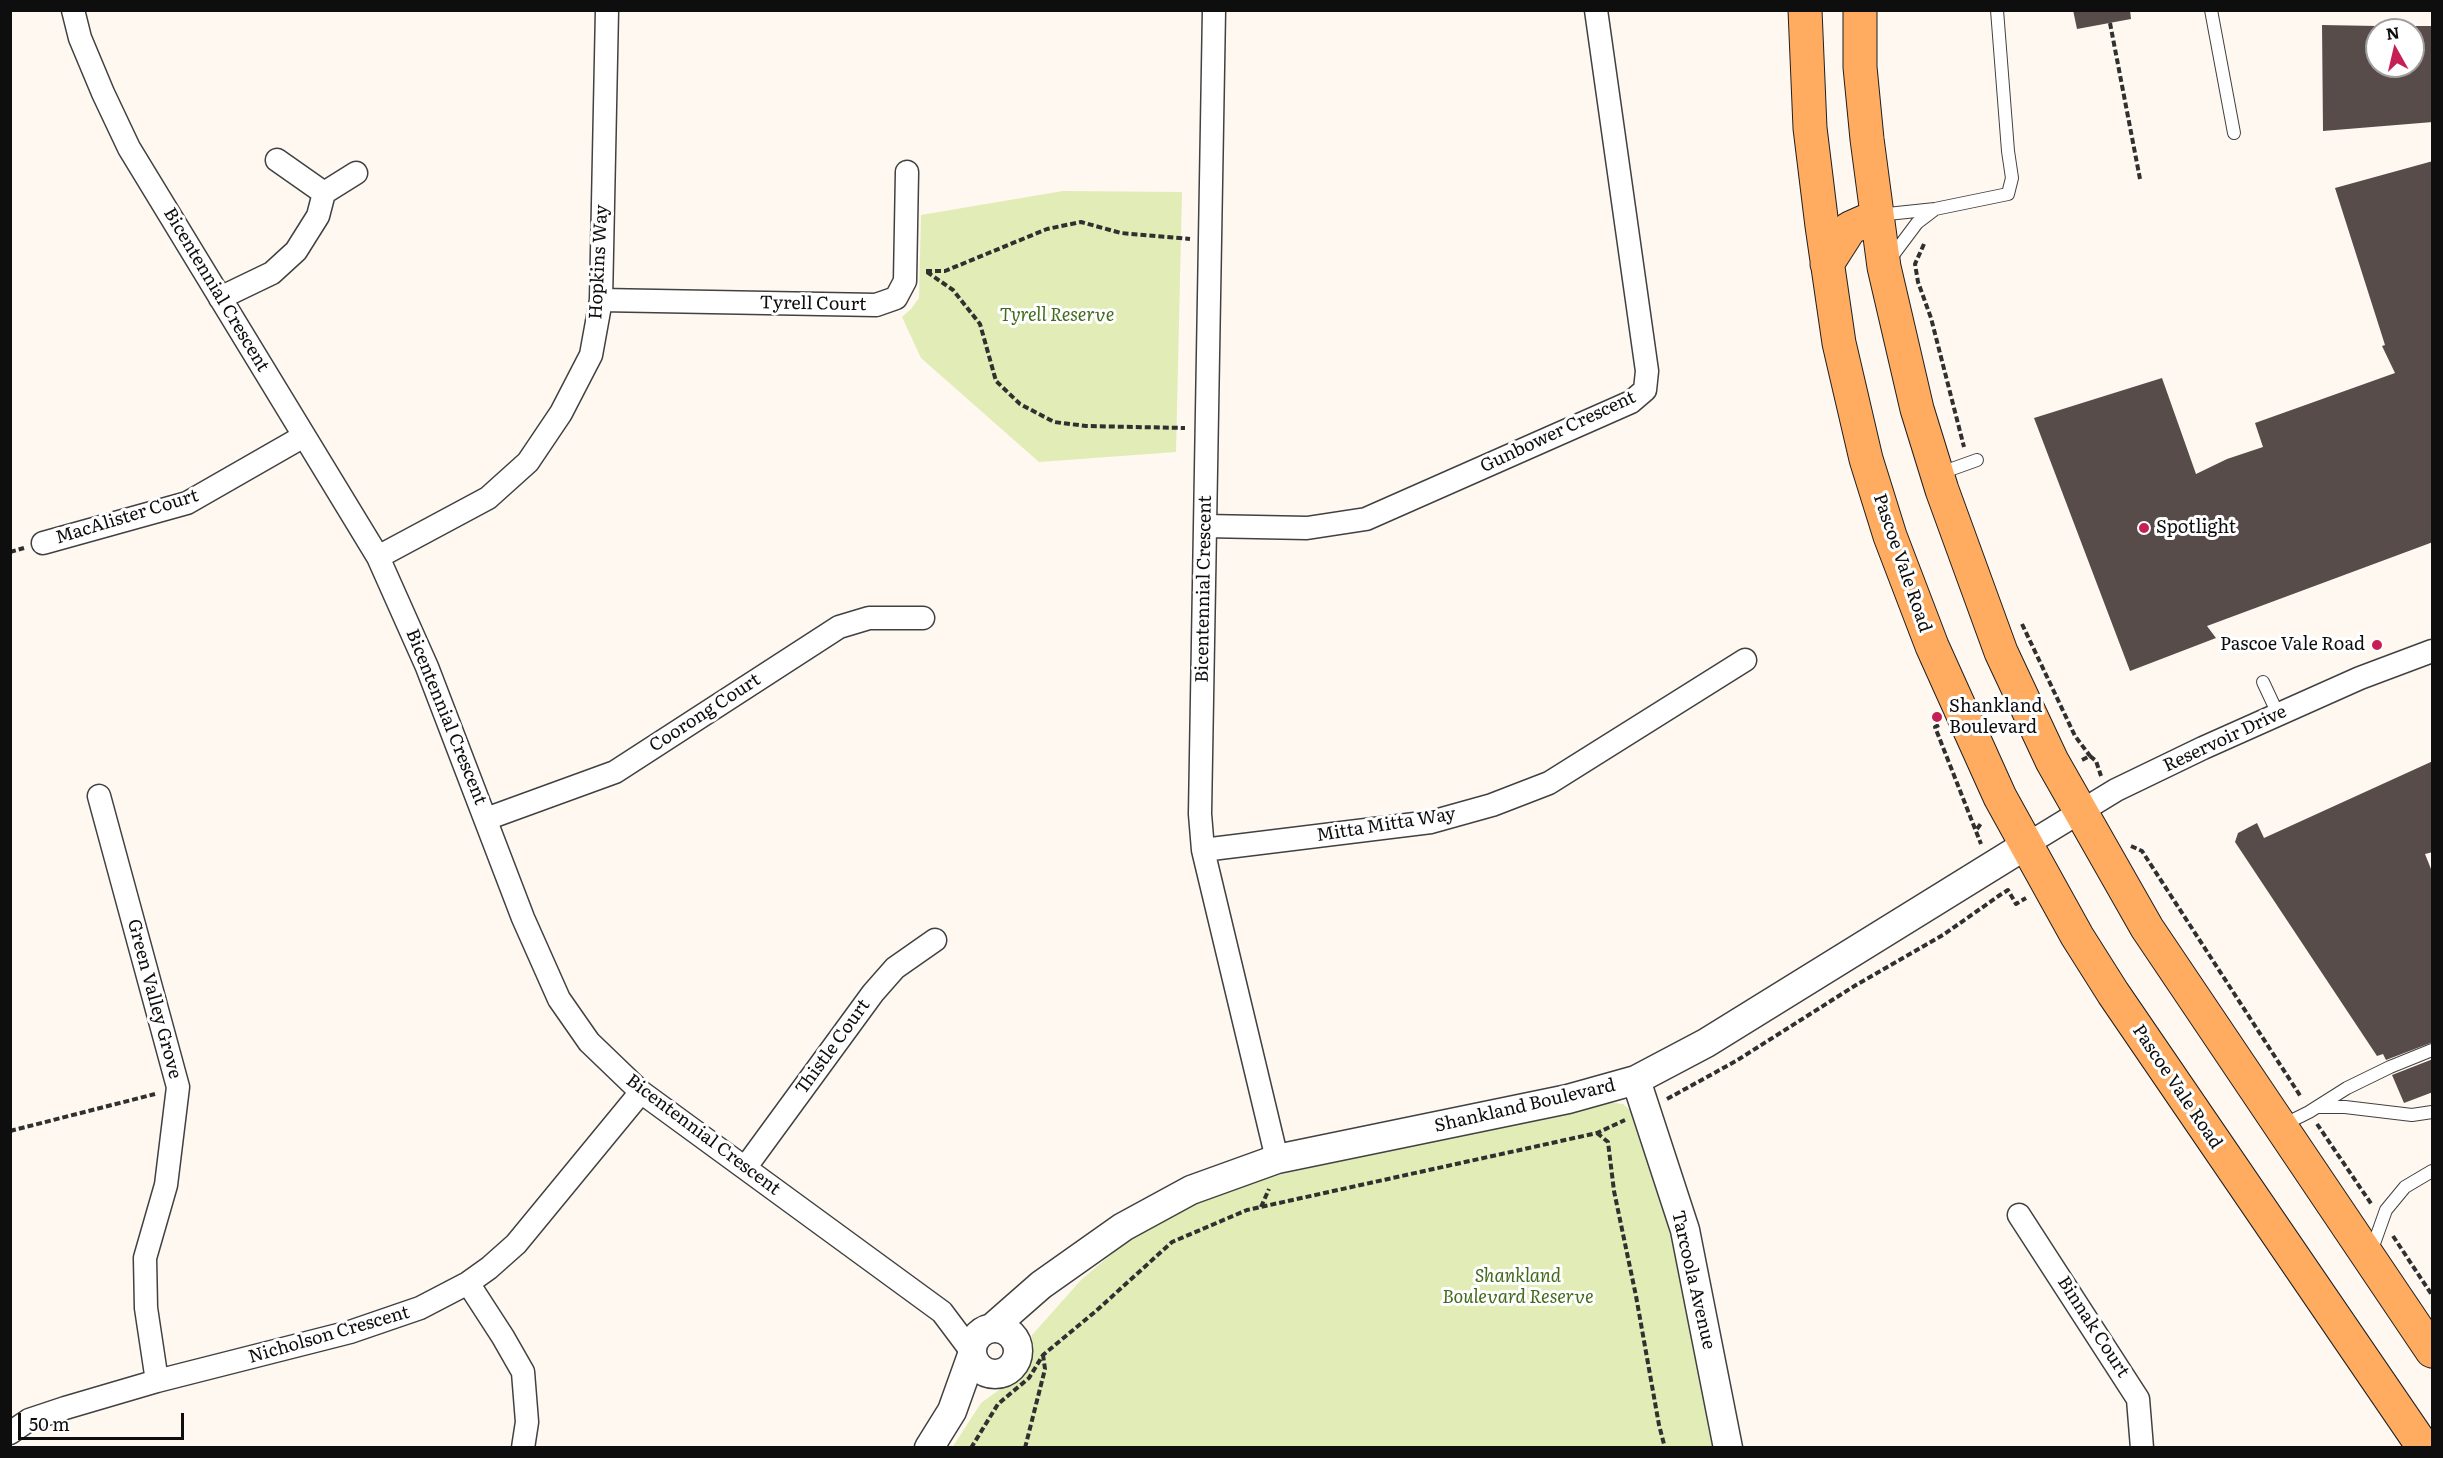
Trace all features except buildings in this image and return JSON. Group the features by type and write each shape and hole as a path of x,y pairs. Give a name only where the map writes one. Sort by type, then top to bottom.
{"main road":[{"name":"Pascoe Vale Road","path":"1805,10 1810,128 1827,264 1847,381 1866,459 1890,536 1917,611 1958,709 2000,797 2047,885 2113,993 2424,1448"},
{"path":"1860,10 1860,67 1884,267 1917,409 1937,475 2001,652 2079,812 2146,928 2433,1351"},
{"path":"1827,264 1850,228 1877,216"}],"street":[{"name":"Bicentennial Crescent","path":"73,10 80,38 129,148 378,557 427,667 523,918 560,999 590,1042 641,1092 942,1312 990,1328"},
{"name":"Hopkins Way","path":"378,557 488,498 528,462 561,413 591,355 601,300 607,10"},
{"name":"Bicentennial Crescent","path":"1214,10 1200,814 1203,850 1277,1159"},
{"name":"Gunbower Crescent","path":"1205,526 1307,528 1366,519 1631,402 1645,390 1647,371 1596,10"},
{"path":"277,160 324,193"},
{"name":"Tyrell Court","path":"601,300 876,305 896,298 904,281 915,271 907,172"},
{"path":"220,298 272,273 296,251 318,216 324,193 356,173"},
{"name":"MacAlister Court","path":"43,543 187,503 304,436"},
{"name":"Coorong Court","path":"486,819 615,772 839,627 869,618 923,618"},
{"name":"Reservoir Drive","path":"2026,845 2116,790 2360,678 2433,651"},
{"name":"Mitta Mitta Way","path":"1203,850 1431,822 1492,805 1549,783 1744,660"},
{"name":"Green Valley Grove","path":"99,796 178,1088 166,1185 145,1258 146,1308 157,1381"},
{"name":"Shankland Boulevard","path":"990,1328 1041,1285 1123,1227 1191,1190 1277,1159 1568,1099 1636,1080 1706,1043 2026,845"},
{"name":"Thistle Court","path":"745,1168 873,993 895,968 935,940"},
{"name":"Tarcoola Avenue","path":"1636,1080 1685,1230 1728,1448"},
{"name":"Nicholson Crescent","path":"10,1433 29,1420 157,1381 350,1332 420,1308 489,1268 516,1244 641,1092"},
{"name":"Binnak Court","path":"2016,1209 2138,1399 2142,1448"},
{"name":"Shankland Boulevard","path":"1030,1350 1035,1310 1062,1271"},
{"path":"468,1282 523,1372 527,1422 523,1448"},
{"name":"Bicentennial Crescent","path":"942,1312 972,1354"},
{"path":"929,1448 952,1411 976,1338 990,1328 1003,1330 1030,1350 1016,1359 1012,1366 996,1373 952,1411"},
{"path":"972,1354 978,1366 984,1371 996,1373"}],"lane":[{"path":"1877,216 1935,209 2008,194 2012,178 1997,10"},
{"path":"2211,10 2234,133"},
{"path":"1884,267 1917,223 1935,209"},
{"path":"1937,475 1972,462"},
{"path":"2263,682 2278,714"},
{"path":"2280,1126 2379,1072 2433,1050"},
{"path":"2317,1107 2345,1107 2412,1115 2433,1112"},
{"path":"2370,1258 2386,1210 2405,1186 2433,1171"}],"path":[{"path":"2110,23 2140,179"},
{"path":"915,271 945,272 1047,229 1081,222 1121,233 1210,240"},
{"path":"1904,240 1925,241 1915,264 1918,282 1932,318 1972,462"},
{"path":"915,271 953,290 980,324 996,381 1020,404 1054,422 1086,426 1206,428"},
{"path":"2018,615 2075,736 2090,756"},
{"path":"1937,717 1940,724 1935,727 1977,829 1977,837 2016,904 2047,885"},
{"path":"1030,1350 1096,1311 1172,1242 1247,1210 1598,1133 1646,1111 1736,1061 1856,985 1943,935 2008,890"},
{"path":"10,1131 178,1088"},
{"path":"1598,1133 1608,1142 1614,1191 1665,1448"},
{"path":"971,1448 998,1404 1029,1378 1030,1350"},
{"path":"1025,1448 1045,1369 1030,1350"}],"green space":[{"name":"Tyrell Reserve","path":"1063,191 1182,192 1176,452 1039,462 921,358 902,317 919,298 921,215"},
{"name":"Shankland Boulevard Reserve","path":"1607,1102 1623,1104 1636,1115 1675,1233 1717,1448 952,1448 981,1403 1021,1374 1032,1335 1081,1280 1134,1235 1196,1202 1258,1179 1582,1110"}],"place":[{"name":"Spotlight","path":"2144,528"},
{"name":"Pascoe Vale Road","path":"2377,645"},
{"name":"Shankland Boulevard","path":"1937,717"}]}
